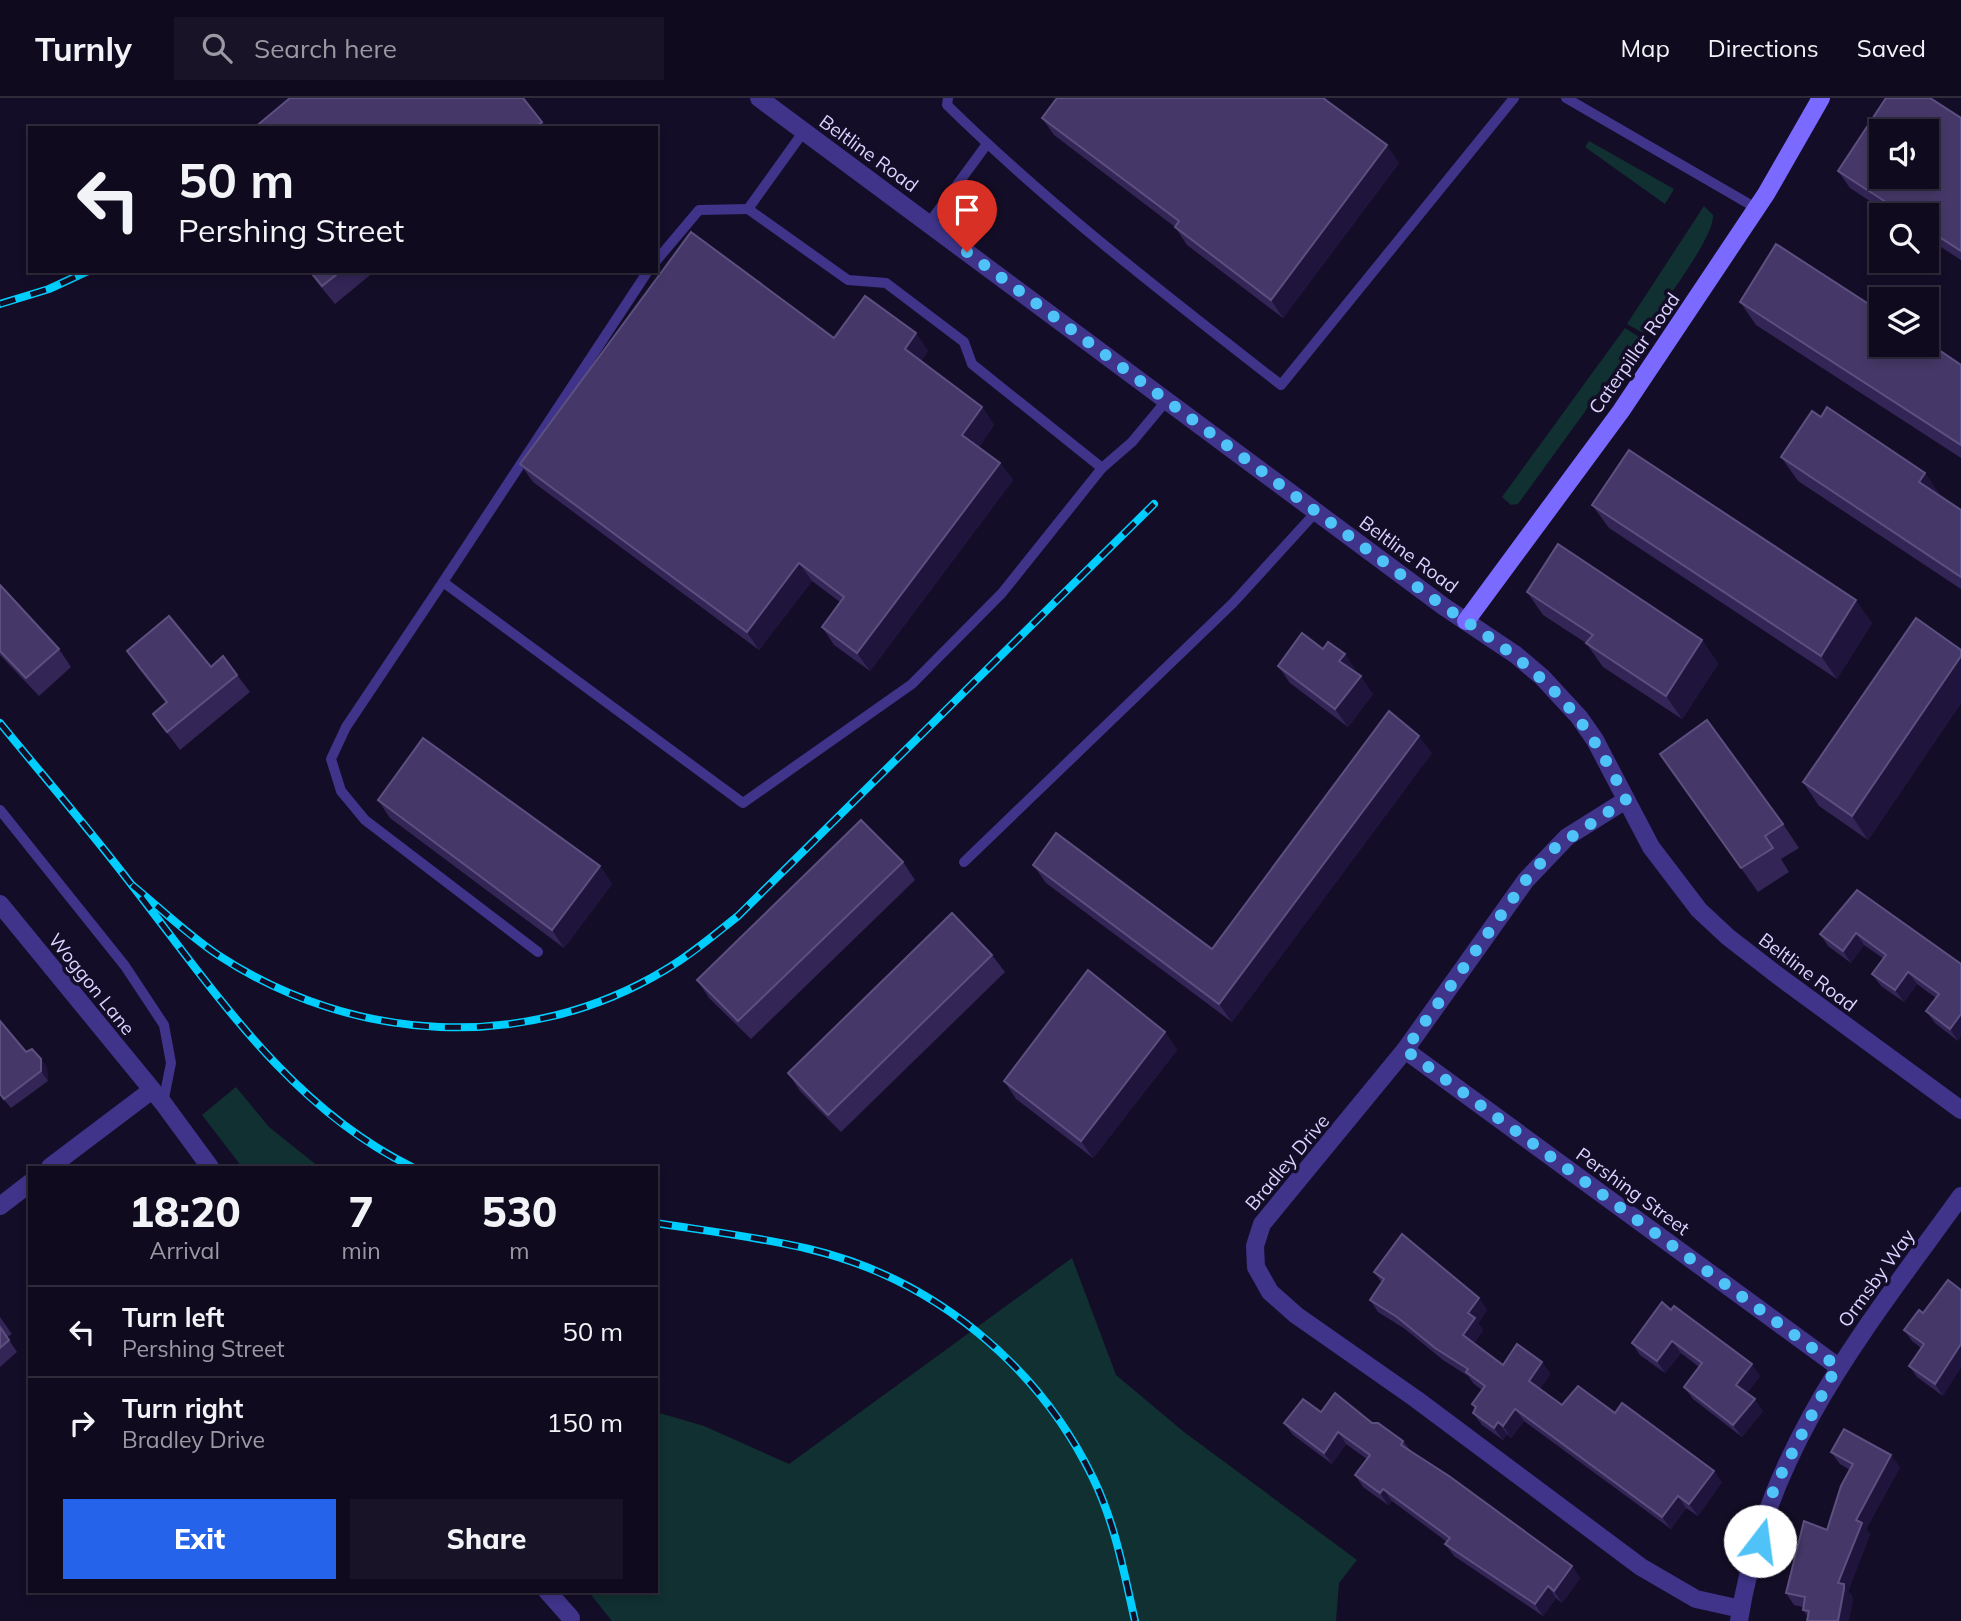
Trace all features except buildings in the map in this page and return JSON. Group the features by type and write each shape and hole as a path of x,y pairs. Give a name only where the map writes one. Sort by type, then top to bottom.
{"street":[{"name":"Beltline Road","path":"761,98 1316,512 1466,621 1486,632 1542,677 1595,740 1671,877 1728,937 1961,1110"},
{"name":"Caterpillar Road","path":"1466,621 1620,411 1756,208 1821,98"},
{"name":"Bradley Drive","path":"1626,800 1552,850 1526,880 1405,1050 1262,1224 1255,1246 1256,1267 1270,1292 1296,1315 1416,1399 1641,1567 1696,1599 1740,1615"},
{"name":"Woggon Lane","path":"0,904 157,1096 209,1166"},
{"name":"Pershing Street","path":"1405,1050 1837,1366"},
{"path":"52,1166 157,1096"},
{"path":"0,1206 28,1185"},
{"name":"Ormsby Way","path":"1740,1615 1774,1488 1837,1366 1961,1196"},
{"path":"549,1593 571,1618"}],"lane":[{"path":"948,98 947,105 986,144 1168,296 1281,385 1514,98"},
{"path":"1566,98 1756,208"},
{"path":"748,209 804,131"},
{"path":"929,223 986,144"},
{"path":"658,259 699,210 748,209 848,280 886,284 964,342 972,364 1101,468"},
{"path":"538,952 365,820 341,791 331,759 346,727 647,273"},
{"path":"443,582 743,803 912,684 1002,593 1101,468 1132,442 1167,400"},
{"path":"964,862 1233,603 1316,512"},
{"path":"0,810 125,966 163,1026 171,1063 157,1096"}],"green space":[{"path":"1589,141 1674,189 1665,204 1585,147"},
{"path":"1704,206 1713,215 1705,240 1696,256 1643,333 1627,324"},
{"path":"1625,328 1639,337 1518,504 1511,505 1502,497"},
{"path":"236,1087 269,1127 318,1166 241,1166 202,1115"},
{"path":"1072,1258 1116,1375 1184,1432 1357,1560 1339,1583 1336,1621 612,1621 590,1593 658,1593 658,1413 704,1426 789,1464"}],"railway":[{"path":"0,304 49,289 84,273"},
{"path":"132,885 218,955 270,984 325,1006 382,1021 440,1027 498,1025 555,1015 611,997 675,964 738,916 1154,504"},
{"path":"0,723 99,843 256,1042 291,1079 328,1112 368,1142 410,1166"},
{"path":"658,1223 790,1245 854,1262 898,1281 938,1304 976,1332 1011,1363 1043,1398 1070,1437 1093,1478 1113,1530 1135,1621"}],"route":[{"path":"967,252 1443,606 1516,654 1542,677 1595,740 1626,800 1567,837 1552,850 1526,880 1405,1050 1837,1366 1774,1488 1760,1541"}]}
